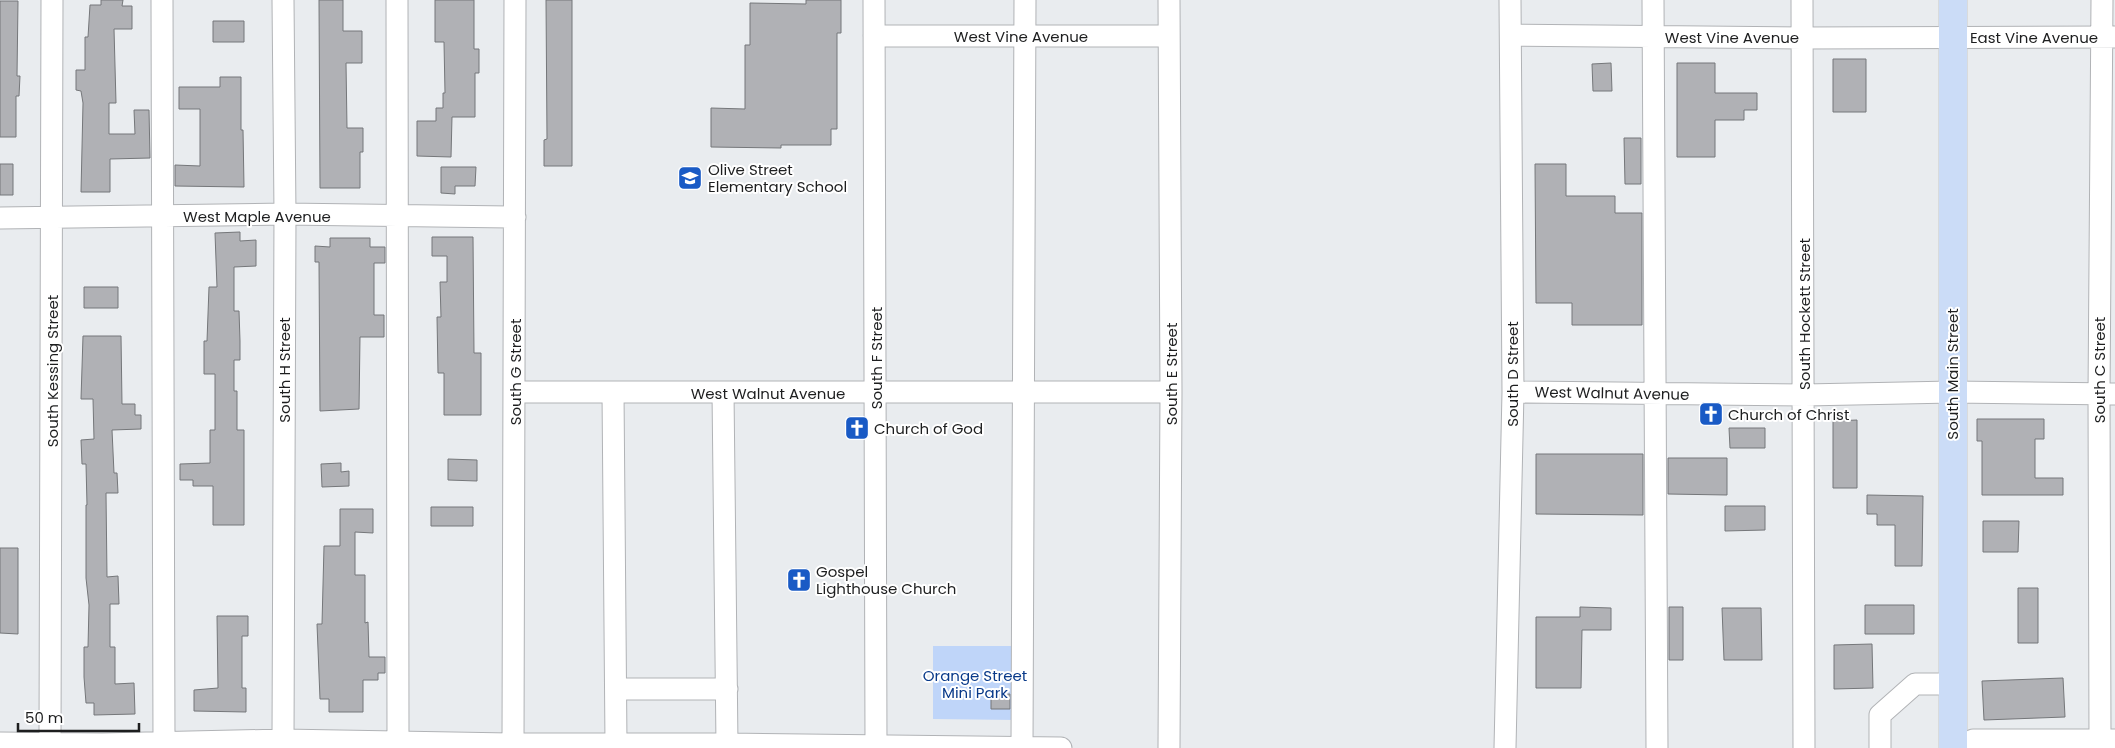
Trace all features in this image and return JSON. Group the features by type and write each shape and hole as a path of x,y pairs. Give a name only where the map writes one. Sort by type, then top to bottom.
{"main road":[{"name":"South Main Street","path":"1953,0 1952,392 1954,748"}],"street":[{"name":"South Kessing Street","path":"50,742 52,0"},
{"path":"162,0 164,743"},
{"name":"South H Street","path":"283,0 285,214 283,740"},
{"path":"397,0 398,741"},
{"name":"South G Street","path":"514,744 516,392 515,0"},
{"name":"South F Street","path":"874,0 876,746"},
{"path":"1022,747 1025,0"},
{"name":"South E Street","path":"1169,0 1171,392 1169,748"},
{"name":"South D Street","path":"1505,748 1512,392 1510,0"},
{"path":"1653,0 1657,748"},
{"name":"South Hockett Street","path":"1802,0 1804,748"},
{"name":"South C Street","path":"2102,0 2108,37 2107,741"},
{"name":"West Vine Avenue","path":"1511,35 1802,38 1953,37"},
{"name":"West Vine Avenue","path":"874,36 1169,36"},
{"name":"East Vine Avenue","path":"1953,37 2108,37"},
{"name":"West Maple Avenue","path":"0,218 285,214 515,217"},
{"name":"West Walnut Avenue","path":"516,392 1171,392"},
{"path":"613,392 616,689 622,745"},
{"path":"723,392 727,744"},
{"name":"West Walnut Avenue","path":"1512,392 1804,395 1952,392 2107,394"},
{"path":"1880,748 1880,715 1915,684 1953,684"},
{"path":"616,689 727,689"},
{"path":"0,743 50,742 102,746 283,740 368,744 398,741 514,744 727,744 1061,748"},
{"path":"1954,748 1973,740 2107,741"}],"green space":[{"name":"Orange Street Mini Park","path":"933,646 1016,646 1017,720 933,719"}],"building":[{"path":"101,0 123,0 122,6 132,6 132,29 114,29 116,103 109,103 109,134 135,134 134,110 149,110 150,158 110,159 110,192 81,192 83,103 81,91 76,90 76,70 85,70 85,37 88,37 90,5 101,5"},
{"path":"319,0 343,0 343,31 362,31 362,63 346,63 347,128 363,128 363,152 360,152 360,188 320,188"},
{"path":"435,0 474,0 474,49 479,49 479,73 475,73 475,117 452,117 451,157 417,156 417,121 436,121 436,108 443,108 443,93 445,93 444,42 435,42"},
{"path":"546,0 572,0 572,166 544,166 544,140 547,139"},
{"path":"806,0 841,0 841,33 837,33 837,129 831,129 831,145 781,145 781,148 711,147 711,108 745,109 745,45 750,45 750,3 806,4"},
{"path":"0,1 18,1 17,76 20,76 19,96 16,96 16,137 0,137"},
{"path":"213,21 244,21 244,42 213,42"},
{"path":"1833,59 1866,59 1866,112 1833,112"},
{"path":"1611,63 1612,91 1593,91 1592,64"},
{"path":"1677,63 1715,63 1715,93 1757,93 1757,110 1744,110 1744,120 1715,120 1715,157 1677,157"},
{"path":"220,77 241,77 244,187 175,186 175,165 200,166 200,109 179,109 179,87 220,87"},
{"path":"1624,138 1641,138 1641,184 1625,184"},
{"path":"0,164 13,164 13,195 0,195"},
{"path":"1535,164 1566,164 1566,196 1615,196 1615,213 1642,213 1642,325 1572,325 1572,303 1536,303"},
{"path":"441,167 476,167 475,186 455,186 455,194 441,193"},
{"path":"240,232 240,241 256,240 256,266 234,267 234,311 239,311 240,360 234,360 234,391 237,391 237,430 244,430 244,525 213,525 213,486 193,486 193,480 180,480 180,464 210,463 210,430 215,430 215,374 204,374 204,341 207,341 209,287 217,287 215,233"},
{"path":"432,237 473,237 474,353 481,353 481,415 444,415 444,373 438,373 437,317 441,317 440,282 447,282 447,256 432,256"},
{"path":"330,238 370,238 370,247 385,247 385,263 374,263 374,315 384,315 384,337 360,337 359,409 320,411 319,262 315,262 315,246 330,247"},
{"path":"84,287 118,287 118,308 84,308"},
{"path":"83,336 121,336 122,404 135,404 135,415 141,415 141,429 112,430 114,473 117,473 118,493 106,493 107,577 118,576 119,604 110,604 110,647 115,647 115,684 134,683 135,714 94,715 94,703 86,703 84,647 88,647 89,605 86,578 86,464 82,464 81,440 94,439 93,399 81,399"},
{"path":"1977,419 2044,419 2044,439 2035,439 2035,478 2063,478 2063,495 1982,495 1982,441 1977,441"},
{"path":"1857,420 1857,488 1833,488 1833,421"},
{"path":"1729,428 1765,428 1765,448 1730,448"},
{"path":"1536,454 1643,454 1643,515 1536,514"},
{"path":"1668,458 1727,458 1727,495 1668,494"},
{"path":"448,459 477,460 477,481 448,480"},
{"path":"341,463 341,472 349,471 349,486 322,487 321,464"},
{"path":"1867,495 1923,496 1922,566 1895,566 1895,525 1877,525 1877,514 1867,514"},
{"path":"1725,506 1765,506 1765,530 1725,531"},
{"path":"431,507 473,507 473,526 431,526"},
{"path":"340,509 373,509 373,533 355,532 355,575 365,575 365,623 368,622 369,657 385,657 385,673 378,673 378,680 363,680 363,712 329,712 329,699 320,699 317,624 322,624 324,546 340,546"},
{"path":"1983,521 2019,521 2018,552 1983,552"},
{"path":"0,548 18,548 18,634 0,633"},
{"path":"2018,588 2038,588 2038,643 2018,643"},
{"path":"1865,605 1914,605 1914,634 1865,634"},
{"path":"1580,607 1611,608 1611,630 1582,630 1581,688 1536,688 1536,617 1580,617"},
{"path":"1669,607 1683,607 1683,660 1669,660"},
{"path":"1722,608 1761,608 1762,660 1724,660"},
{"path":"217,616 248,616 248,636 242,636 242,688 246,688 246,712 194,711 194,690 218,688"},
{"path":"1872,644 1873,688 1834,689 1834,645"},
{"path":"2063,678 2065,717 1984,720 1982,681"},
{"path":"1010,694 1010,709 991,709 991,695"}],"place":[{"name":"Olive Street Elementary School","path":"690,178"},
{"name":"Church of Christ","path":"1711,414"},
{"name":"Church of God","path":"857,428"},
{"name":"Gospel Lighthouse Church","path":"799,580"}]}
